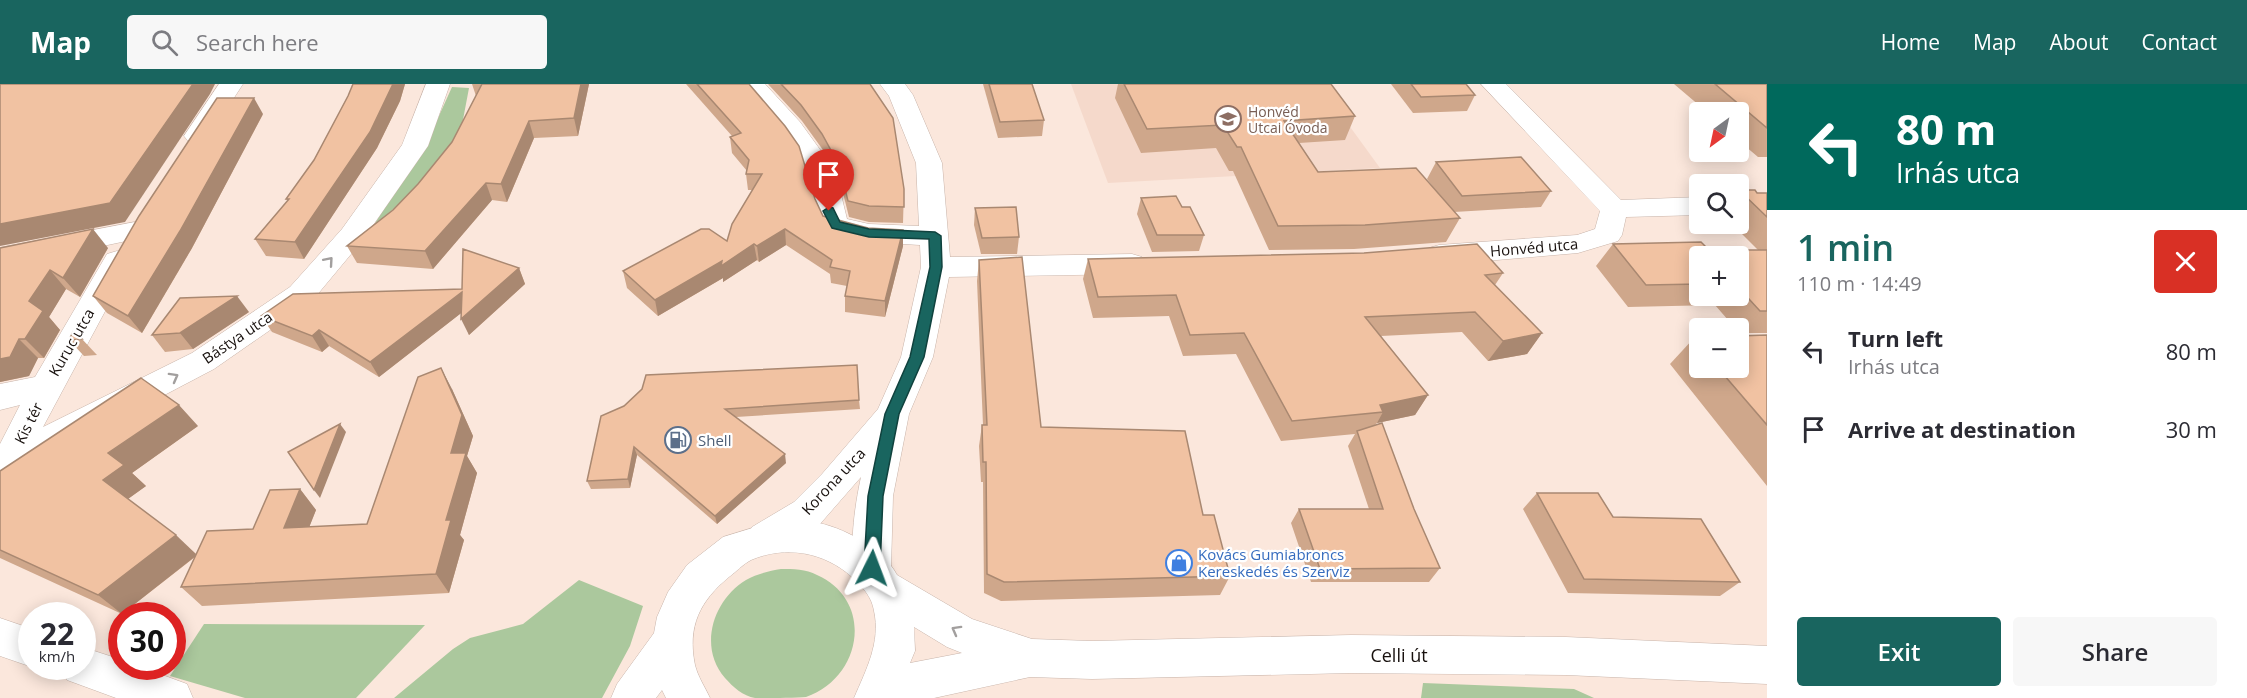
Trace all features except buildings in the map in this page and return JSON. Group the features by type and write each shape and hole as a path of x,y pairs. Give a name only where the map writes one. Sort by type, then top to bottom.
{"street":[{"path":"180,162 231,84"},
{"name":"Bástya utca","path":"5,462 203,361 301,294 352,235 415,146 438,84"},
{"path":"752,84 809,147 824,179 829,211 836,225 869,233 935,236"},
{"name":"Korona utca","path":"880,578 875,496 892,414 917,357 936,267 929,163 901,95 892,84"},
{"path":"1493,84 1614,209 1689,206"},
{"name":"Honvéd utca","path":"1413,257 1578,244 1608,235 1614,209"},
{"name":"Kuruc utca","path":"0,258 141,221 46,387"},
{"path":"936,267 1163,264"},
{"name":"Kis tér","path":"5,462 46,387"},
{"name":"Kis tér","path":"0,397 46,387"},
{"name":"Korona utca","path":"765,538 807,513 835,484 892,414"},
{"name":"Celli út","path":"765,538 805,536 842,546 880,578 961,634 1030,658"},
{"path":"689,698 684,692 675,667 672,640 677,614 689,590 710,566 736,549 765,538"},
{"path":"876,697 892,667 898,639 896,613 880,578"},
{"path":"0,637 18,643"},
{"path":"632,698 672,640"},
{"name":"Celli út","path":"876,697 918,682 1030,658 1092,660 1351,654 1554,656 1767,665"},
{"path":"96,671 172,698"}],"shaded area":[{"path":"1071,84 1319,84 1380,168 1108,183"}],"green space":[{"path":"452,87 469,88 462,125 439,166 370,231 429,138"},
{"path":"781,569 795,569 817,575 835,587 848,602 854,620 854,639 849,657 840,674 825,687 806,697 755,698 735,688 717,666 712,652 713,625 725,599 735,589 754,576"},
{"path":"579,580 643,606 630,646 602,698 394,698 453,649 470,638 523,624"},
{"path":"204,624 425,625 356,698 245,698 184,680 186,680 186,652"},
{"path":"1423,683 1574,689 1594,698 1421,698"}],"place":[{"name":"Honvéd Utcai Óvoda","path":"1228,119"},
{"name":"Shell","path":"678,440"},
{"name":"Kovács Gumiabroncs Kereskedés és Szerviz","path":"1179,563"}],"route":[{"path":"829,211 836,225 869,233 935,236 936,267 917,357 892,414 875,496 872,568"}]}
